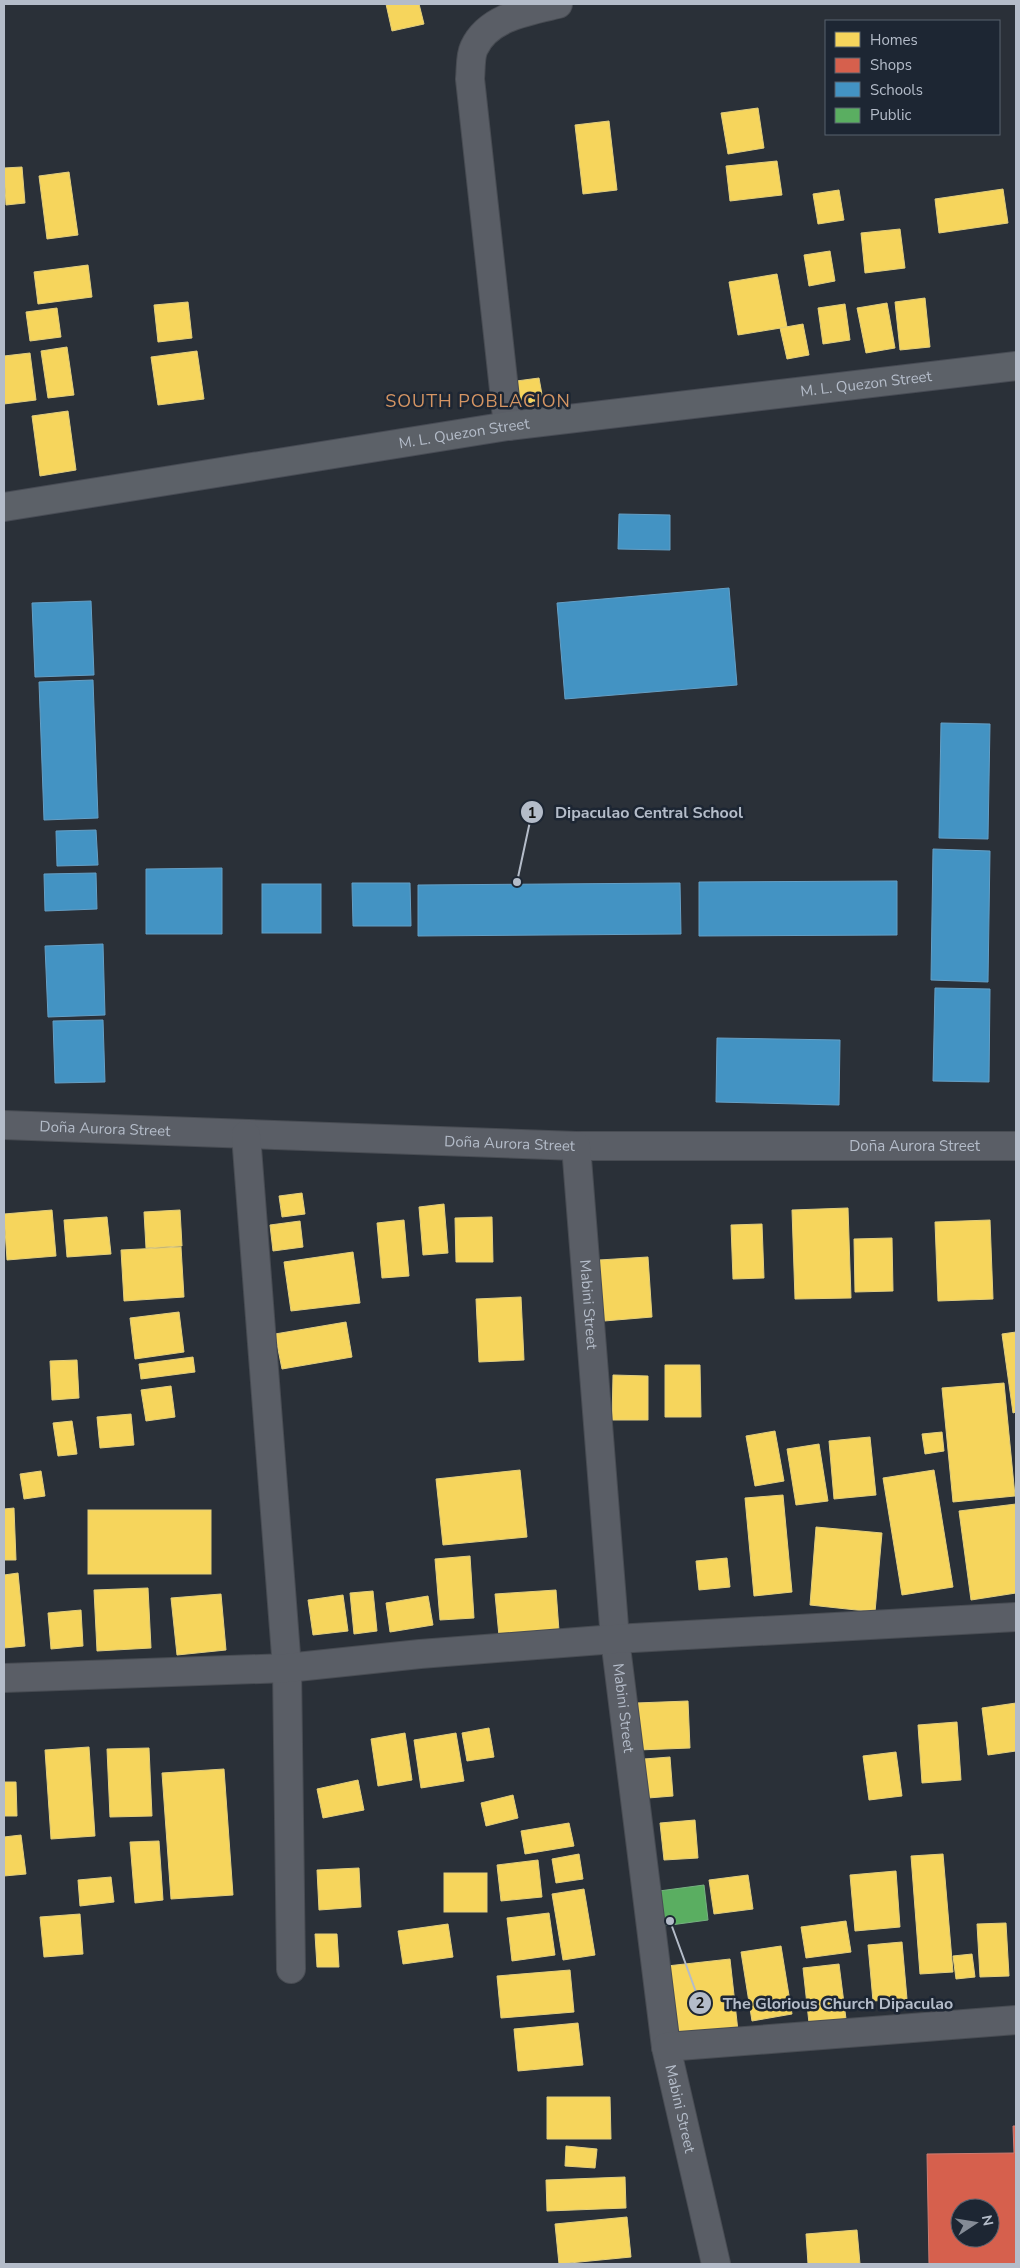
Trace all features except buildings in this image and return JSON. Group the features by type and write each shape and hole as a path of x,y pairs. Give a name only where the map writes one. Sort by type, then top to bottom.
{"main road":[{"name":"M. L. Quezon Street","path":"4,507 508,426 1016,366"}],"street":[{"path":"508,426 470,79 473,49 486,30 517,14 558,4"},
{"name":"Doña Aurora Street","path":"4,1122 246,1135 576,1146 1016,1146"},
{"path":"246,1135 287,1668 291,1970"},
{"name":"Mabini Street","path":"576,1146 615,1639 666,2047 716,2264"},
{"path":"4,1678 287,1668 420,1654 615,1639 1016,1617"},
{"path":"666,2047 1016,2020"}],"place":[{"name":"Dipaculao Central School","path":"517,882"},
{"name":"The Glorious Church Dipaculao","path":"670,1921"}],"district":[{"name":"SOUTH POBLACION","path":"478,401"}]}
